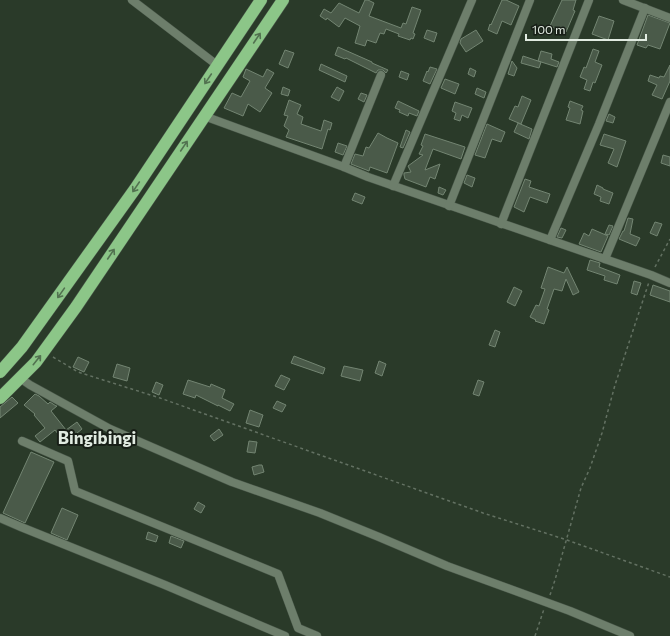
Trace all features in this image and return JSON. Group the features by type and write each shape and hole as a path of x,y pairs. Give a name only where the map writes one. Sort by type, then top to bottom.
{"highway":[{"path":"0,372 22,347 134,189 261,0"},
{"path":"0,398 36,362 76,307 283,0"}],"street":[{"path":"132,0 217,65"},
{"path":"393,186 472,0"},
{"path":"449,206 530,0"},
{"path":"501,224 589,0"},
{"path":"623,0 636,2 645,8 670,18"},
{"path":"550,240 599,124 645,8"},
{"path":"344,167 381,75"},
{"path":"605,259 670,102"},
{"path":"204,116 393,186 651,275 670,283"},
{"path":"20,378 110,429 232,482 333,518 446,566 570,611 630,636"},
{"path":"22,441 68,461 75,491 278,574 298,628 317,636"},
{"path":"0,518 165,585 285,636"}],"path":[{"path":"535,636 555,580 581,488 590,468 602,433 615,385 651,275 670,239"},
{"path":"44,351 78,372 160,398 483,513 566,540 670,577"}],"building":[{"path":"365,0 374,3 369,16 401,28 403,23 406,24 412,7 421,10 413,33 415,34 413,39 411,38 410,40 398,36 399,34 386,29 384,34 380,33 376,43 367,40 365,46 355,43 360,26 345,18 339,27 327,18 326,20 320,16 324,9 331,13 339,3 359,13"},
{"path":"502,0 506,0 519,6 511,25 502,21 497,34 488,30"},
{"path":"562,0 576,0 573,10 575,11 566,32 550,26"},
{"path":"648,15 670,23 660,49 648,45 646,48 637,45"},
{"path":"599,16 614,21 608,40 592,34"},
{"path":"427,30 437,33 434,42 424,38"},
{"path":"476,30 483,41 466,52 460,43 461,39"},
{"path":"338,47 388,70 386,73 383,70 378,70 376,73 346,58 345,59 335,55"},
{"path":"593,49 599,51 595,62 602,65 590,91 584,89 587,80 580,77 584,67 586,68"},
{"path":"285,50 294,53 288,68 279,64"},
{"path":"541,51 552,54 551,59 559,62 557,67 538,61"},
{"path":"523,56 541,62 539,68 521,63"},
{"path":"512,61 517,68 514,76 508,74"},
{"path":"321,64 347,76 345,82 319,70"},
{"path":"670,65 670,81 662,99 652,95 657,85 648,81 650,75 659,78 660,76 664,77"},
{"path":"430,67 437,69 430,84 423,81"},
{"path":"470,68 476,71 474,77 468,74"},
{"path":"246,69 263,77 267,69 274,73 265,88 272,93 260,112 248,104 243,116 224,108 232,93 241,97 250,81 243,77"},
{"path":"401,71 409,74 407,80 399,77"},
{"path":"445,79 459,84 455,94 441,88"},
{"path":"283,87 290,90 288,96 281,94"},
{"path":"337,87 344,91 339,101 331,97"},
{"path":"477,88 486,92 484,98 475,94"},
{"path":"361,93 367,95 364,102 358,99"},
{"path":"522,96 531,100 521,124 509,119 515,106 518,107"},
{"path":"289,100 301,105 297,114 303,117 301,124 321,131 324,120 332,123 330,130 328,129 322,149 286,137 289,130 284,126 288,116 284,115"},
{"path":"398,101 419,111 417,116 409,113 408,116 399,112 400,110 395,108"},
{"path":"570,101 583,106 581,110 583,111 580,124 566,120 570,108 568,107"},
{"path":"455,102 472,108 468,118 462,115 460,121 454,119 456,113 452,111"},
{"path":"609,114 615,117 613,123 606,121"},
{"path":"518,123 532,129 529,139 514,132"},
{"path":"487,124 505,132 501,142 492,139 485,158 475,155"},
{"path":"406,130 410,132 403,148 400,147"},
{"path":"378,133 398,143 387,173 370,167 369,171 351,164 355,154 363,156 366,147 369,148"},
{"path":"425,134 465,147 461,159 433,149 425,170 440,164 435,179 430,177 426,187 405,179 404,175 404,173 411,172 408,166 423,155 419,154 423,146 421,145"},
{"path":"604,134 626,141 617,167 608,163 614,149 600,145"},
{"path":"338,143 347,146 343,155 335,152"},
{"path":"663,155 670,157 670,166 661,163"},
{"path":"467,175 475,178 472,187 464,183"},
{"path":"525,179 531,181 529,187 550,194 547,203 530,197 524,212 514,207"},
{"path":"597,185 613,193 609,204 600,201 601,197 594,194"},
{"path":"439,187 446,190 443,195 438,193"},
{"path":"355,193 365,197 362,204 352,200"},
{"path":"628,218 633,219 630,234 640,238 636,246 619,239 624,231"},
{"path":"655,222 662,224 657,236 650,233"},
{"path":"609,225 613,226 609,235 605,234"},
{"path":"561,228 566,230 562,238 557,237"},
{"path":"592,229 608,236 601,252 579,244 584,233 589,236"},
{"path":"590,260 600,263 599,267 620,275 617,284 604,280 605,276 587,270"},
{"path":"548,267 564,273 567,267 579,292 573,295 566,279 562,291 554,289 547,309 549,310 544,324 535,321 536,320 530,317 536,305 539,306 545,289 541,288"},
{"path":"634,281 641,283 637,295 631,293"},
{"path":"653,285 670,291 670,302 650,295"},
{"path":"514,287 522,291 515,306 507,302"},
{"path":"495,330 500,332 495,347 489,345"},
{"path":"294,356 325,368 323,374 291,363"},
{"path":"78,357 89,362 84,372 73,367"},
{"path":"379,361 386,364 382,376 375,373"},
{"path":"117,364 130,368 127,381 113,377"},
{"path":"344,366 363,370 360,381 341,376"},
{"path":"281,375 290,379 284,390 275,386"},
{"path":"188,380 210,387 211,384 225,390 222,398 234,404 230,411 196,395 195,398 183,394"},
{"path":"478,380 484,382 479,396 473,394"},
{"path":"156,382 163,385 159,395 152,392"},
{"path":"35,394 48,404 50,402 57,406 51,411 66,430 77,422 82,429 65,443 55,430 40,442 35,436 45,428 34,415 35,414 24,405"},
{"path":"12,397 18,403 0,418 0,407"},
{"path":"277,401 286,405 282,412 273,408"},
{"path":"250,410 263,415 259,427 246,423"},
{"path":"219,429 223,435 214,441 210,436"},
{"path":"249,441 257,442 255,453 247,452"},
{"path":"31,452 54,462 25,523 3,513"},
{"path":"262,465 264,472 254,475 252,467"},
{"path":"198,502 205,506 201,513 194,509"},
{"path":"62,508 78,515 67,540 51,533"},
{"path":"148,532 158,536 156,542 146,539"},
{"path":"171,536 184,541 181,548 169,543"}],"district":[{"name":"Bingibingi","path":"97,438"}]}
